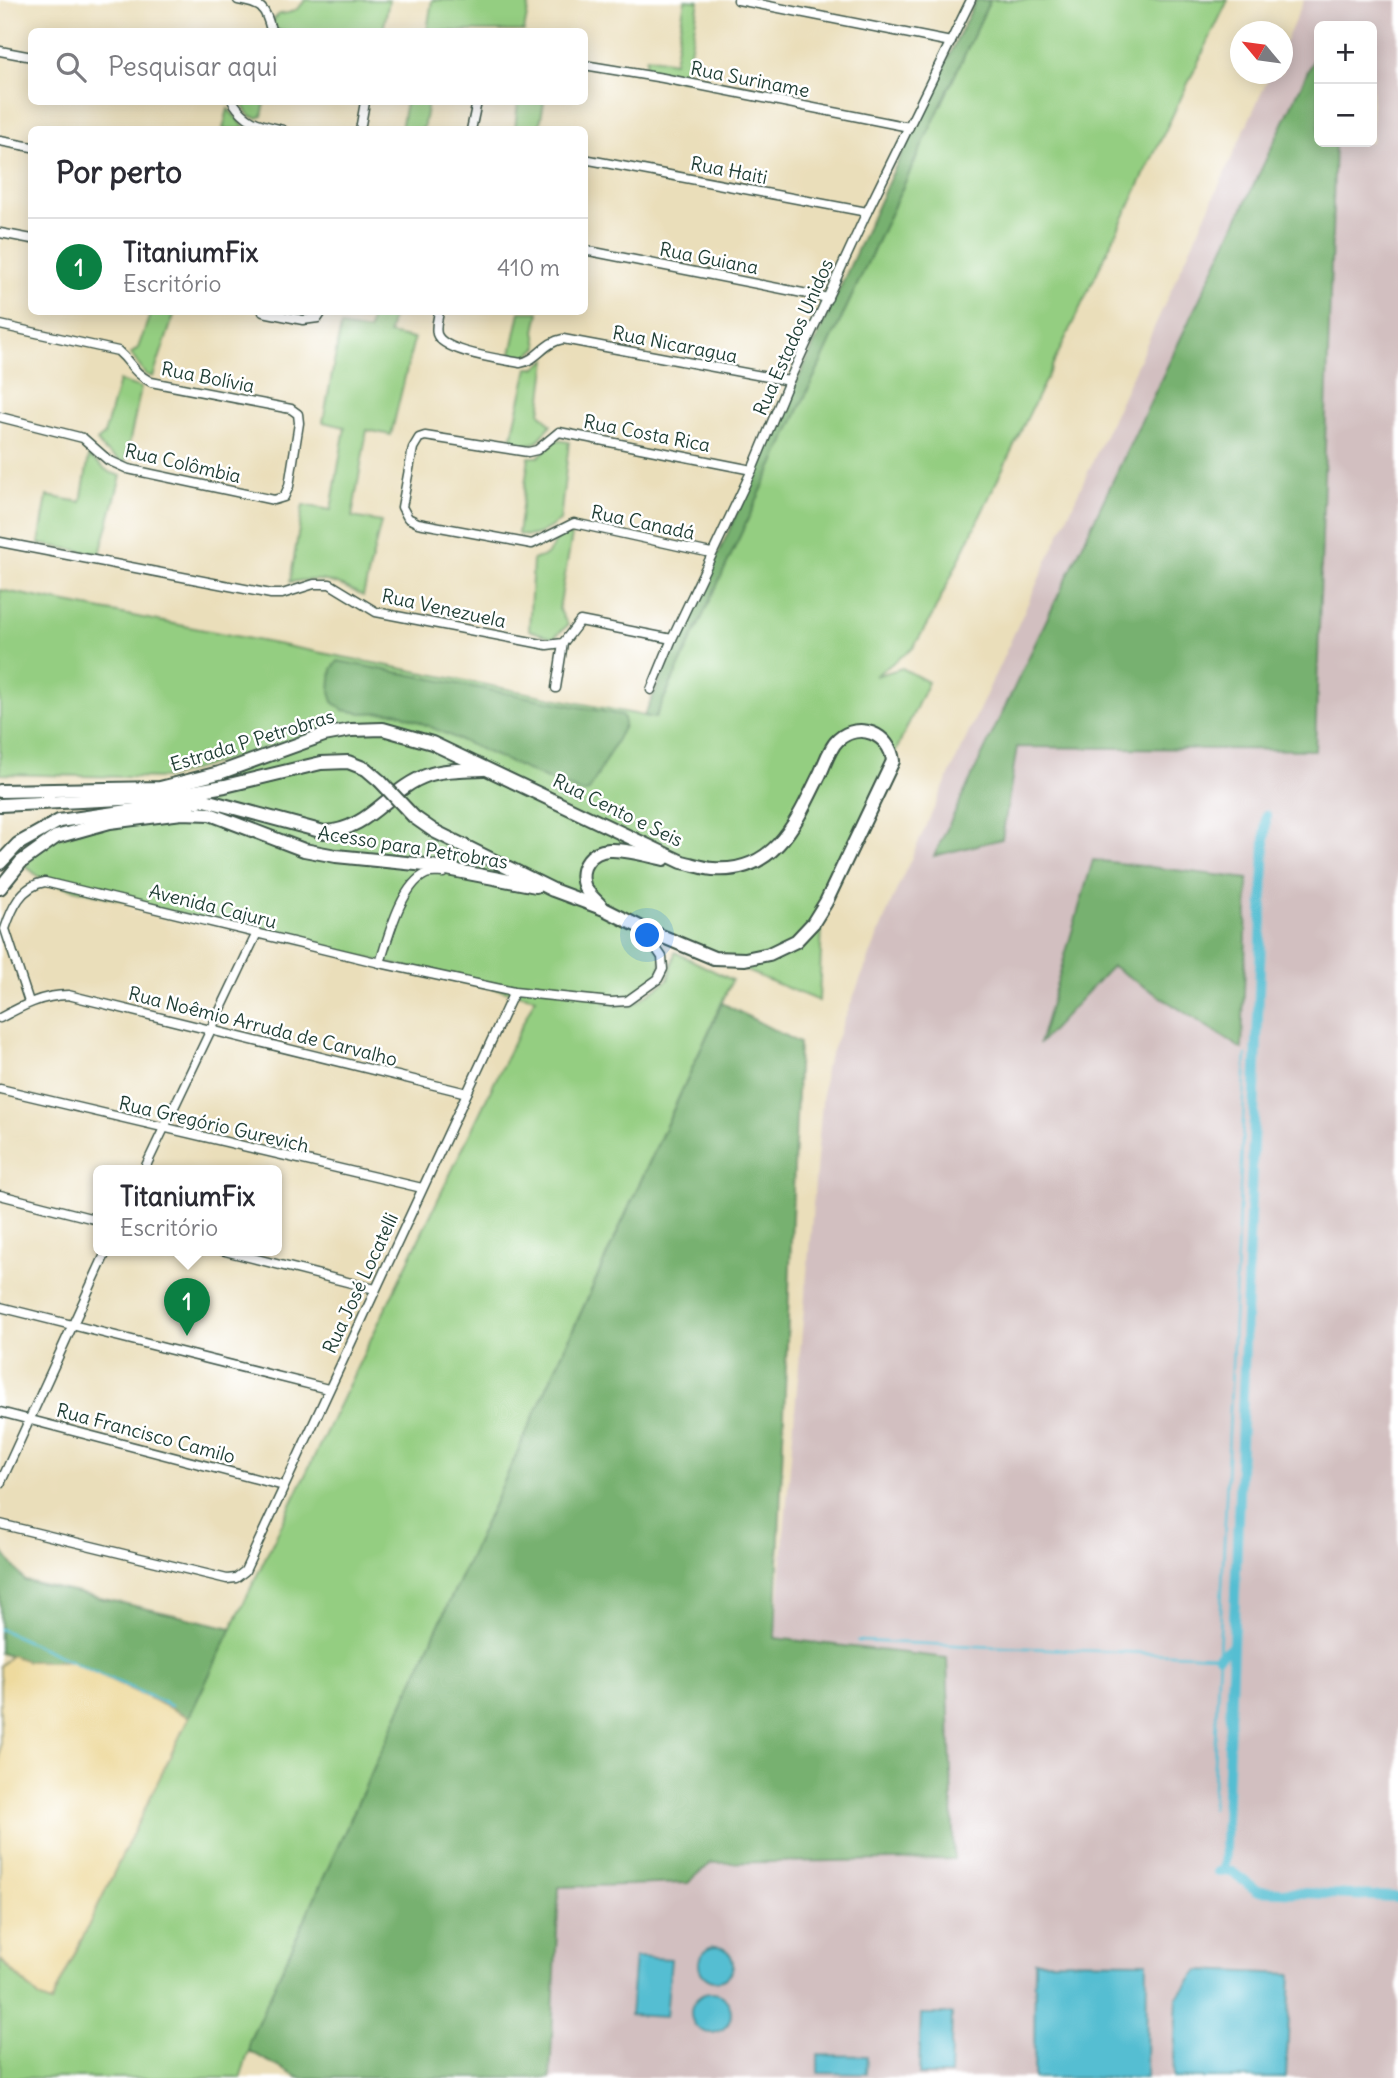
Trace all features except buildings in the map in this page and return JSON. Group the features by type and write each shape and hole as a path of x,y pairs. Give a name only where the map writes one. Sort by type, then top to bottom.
{"main road":[{"name":"Estrada P Petrobras","path":"0,792 170,786 219,773 324,735 351,730 383,729 407,734 487,769"},
{"name":"Rua Cento e Seis","path":"487,769 682,862 715,869 741,867 757,861 777,847 797,820 837,741 859,730 867,730 884,741 890,747 893,761 826,902 813,923 796,941 769,954 745,959 715,958"},
{"name":"Acesso para Petrobras","path":"0,805 162,797 225,786 321,763 348,762 366,769 380,780 414,817 434,831 553,890 604,909 715,958"},
{"name":"Estrada P Petrobras","path":"0,863 18,844 59,821 205,800 324,832 336,831 368,818 410,784 430,774 487,769"},
{"name":"Acesso para Petrobras","path":"0,887 21,862 56,837 110,822 182,813 210,814 304,850 426,865 553,890"},
{"path":"604,909 584,888 584,866 591,856 600,851 612,850 682,862"}],"street":[{"path":"238,0 258,4 267,13 273,28"},
{"path":"738,0 951,42"},
{"name":"Rua Estados Unidos","path":"652,690 672,639 752,470 867,212 971,0"},
{"path":"0,51 28,56"},
{"name":"Rua Suriname","path":"588,66 909,127"},
{"path":"235,105 242,115 268,126"},
{"path":"361,126 364,105"},
{"path":"472,126 476,105"},
{"path":"0,141 28,146"},
{"name":"Rua Haiti","path":"588,160 867,212"},
{"path":"0,233 28,238"},
{"name":"Rua Guiana","path":"588,251 828,298"},
{"path":"278,315 303,320 320,315"},
{"name":"Rua Nicaragua","path":"438,315 435,331 440,341 452,348 520,363 530,362 552,341 563,339 789,382"},
{"name":"Rua Bolívia","path":"0,325 118,351 128,359 135,373 151,382 291,409 298,414 299,423 289,486 284,497"},
{"name":"Rua Colômbia","path":"0,417 83,438 108,460 128,469 274,500 284,497"},
{"name":"Rua Costa Rica","path":"408,518 402,507 413,448 419,438 425,436 528,452 537,450 558,432 752,470"},
{"name":"Rua Canadá","path":"408,518 418,523 532,544 574,523 711,553"},
{"name":"Rua Venezuela","path":"0,542 271,594 282,594 314,584 330,584 367,607 385,614 547,645 563,643"},
{"path":"556,688 563,643 580,621 672,639"},
{"path":"380,963 412,885 429,873 465,873"},
{"name":"Avenida Cajuru","path":"29,1002 5,929 21,895 35,883 45,882 380,963 514,992 611,1002 627,1001 658,979 663,969 662,957 642,928"},
{"path":"146,1165 257,933"},
{"name":"Rua José Locatelli","path":"0,1524 227,1579 236,1578 245,1571 514,992"},
{"name":"Rua Noêmio Arruda de Carvalho","path":"29,1002 52,995 68,995 467,1093"},
{"path":"0,1018 29,1002"},
{"name":"Rua Gregório Gurevich","path":"0,1089 422,1188"},
{"path":"0,1195 93,1219"},
{"path":"0,1484 104,1256"},
{"path":"245,1256 375,1289"},
{"path":"0,1307 328,1388"},
{"name":"Rua Francisco Camilo","path":"0,1412 284,1486"}],"shaded area":[{"path":"1304,0 1398,0 1398,2078 550,2078 559,1887 688,1883 711,1863 952,1860 947,1658 775,1638 825,1068 893,898 1265,84 1293,84 1293,25"}],"green space":[{"path":"305,0 389,0 384,28 276,28 273,20 279,14 294,11"},
{"path":"432,0 530,0 525,28 427,28"},
{"path":"685,0 699,1 685,80 644,73 647,57 674,62"},
{"path":"976,0 990,0 655,718 644,716 892,174"},
{"path":"990,0 1228,0 932,616 913,648 875,676 902,668 928,682 826,902 822,924 819,1001 644,929 662,957 658,979 627,1001 604,1003 631,1006 668,980 675,952 732,980 249,2042 249,2051 240,2078 0,2078 0,1959 41,1999 51,2003 535,998 45,882 21,862 51,840 198,791 318,732 167,778 0,774 0,590 655,718"},
{"path":"1314,58 1314,147 1335,147 1315,750 1017,747 1002,839 934,856"},
{"path":"242,105 264,105 262,116 250,116"},
{"path":"405,105 427,105 424,126 402,126"},
{"path":"518,105 543,105 540,126 515,126"},
{"path":"228,109 244,126 224,126"},
{"path":"150,315 174,315 153,377 145,374 131,354 138,348"},
{"path":"372,315 392,315 389,334 414,339 391,435 367,430 352,517 381,522 363,596 328,581 290,582 303,505 331,510 345,427 323,422 341,326 369,331"},
{"path":"519,315 538,315 535,331 538,347 529,355 515,357 511,354"},
{"path":"547,359 540,413 551,425 537,442 522,446 511,440 528,368 536,368"},
{"path":"119,381 141,388 125,463 105,451 97,441 104,435"},
{"path":"556,440 569,442 560,521 535,535 518,534 529,457 538,457"},
{"path":"89,456 109,472 121,476 100,554 39,544 47,496 81,502"},
{"path":"572,535 559,609 568,625 553,638 529,630 533,560 547,555 559,536"},
{"path":"338,661 621,715 624,718 624,726 589,791 583,793 397,712 362,713 343,710 333,702 330,691 332,669"},
{"path":"1093,860 1248,879 1242,1049 1112,966 1039,1044"},
{"path":"722,1003 799,1043 775,1638 947,1658 954,1859 711,1863 688,1883 559,1887 550,2078 299,2078 249,2051 249,2042"},
{"path":"0,1548 25,1581 232,1628 189,1717 71,1661 27,1661 0,1653"}],"sand":[{"path":"11,1655 27,1661 71,1661 189,1717 51,2003 41,1999 0,1959 0,1666"}],"water":[{"path":"716,1947 728,1952 733,1964 728,1976 716,1981 704,1976 699,1964 704,1952"},
{"path":"635,1957 671,1959 666,2017 630,2015"},
{"path":"1035,1961 1147,1962 1146,2078 1034,2078"},
{"path":"1198,1970 1291,1974 1286,2078 1173,2078 1177,1998"},
{"path":"711,1993 725,1999 731,2013 725,2027 711,2033 697,2027 691,2013 697,1999"},
{"path":"921,2014 952,2014 950,2075 919,2075"},
{"path":"818,2055 867,2056 866,2074 818,2073"}],"waterway":[{"path":"1224,1871 1266,815"},
{"path":"1212,1809 1246,1055"},
{"path":"0,1629 171,1706"},
{"path":"858,1641 1219,1656"},
{"path":"1219,1656 1233,1646"},
{"path":"1218,1872 1231,1871 1257,1891 1398,1897"}],"place":[{"name":"TitaniumFix","path":"187,1336"}]}
